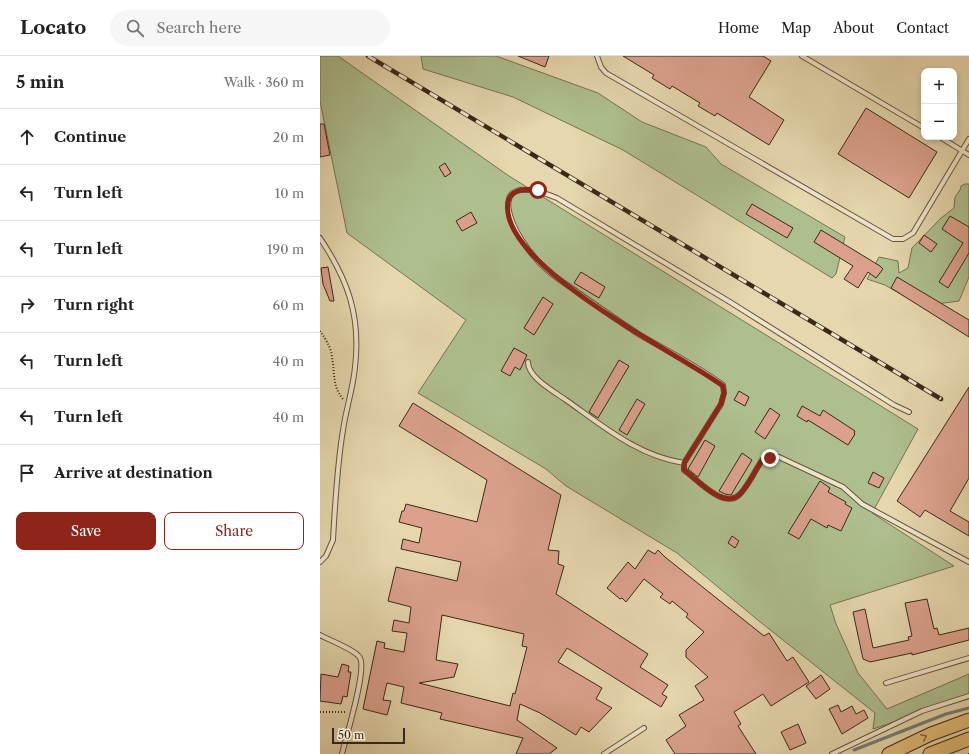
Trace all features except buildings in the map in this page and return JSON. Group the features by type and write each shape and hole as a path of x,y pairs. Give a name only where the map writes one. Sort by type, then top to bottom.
{"main road":[{"path":"889,754 931,734 969,720"},
{"path":"930,754 969,739"}],"lane":[{"path":"597,56 601,67 606,73 893,239 903,239 913,233 969,139"},
{"path":"802,56 921,126"},
{"path":"945,140 969,155"},
{"path":"909,412 557,198 538,190 523,189 516,191 509,198 507,208 519,238 531,255 546,269 619,321 702,370 723,386 724,393 721,404 684,463 684,470 715,495 725,499 734,498 740,494 763,459 779,457 843,487 862,504 969,562"},
{"path":"320,238 334,260 347,286 355,322 356,367 343,431 334,540 326,556 320,562"},
{"path":"528,362 528,366 533,374 547,387 609,431 657,457 684,463"},
{"path":"320,635 355,653 360,658 363,666 342,754"},
{"path":"886,683 969,658"},
{"path":"832,754 922,711 969,696"},
{"path":"604,754 644,728"}],"path":[{"path":"320,331 326,340 332,356 336,391 348,405"},
{"path":"320,712 353,712"}],"green space":[{"path":"320,56 338,56 509,176 918,429 872,513 954,566 830,605 836,624 858,673 887,709 969,674 969,697 873,729 875,713 759,621 677,553 566,486 546,469 418,393 466,320 347,233 320,101"},
{"path":"421,56 496,56 598,93 642,122 706,147 721,164 845,237 836,274 832,278 623,150 513,97 423,69"},
{"path":"969,184 969,277 959,301 921,306 885,285 867,279 879,257 898,261 899,273 908,268 912,248 941,218 954,208 955,197 961,186"}],"waterway":[{"path":"854,750 946,714 969,708"}],"railway":[{"path":"368,56 941,399"}],"route":[{"path":"538,190 523,189 516,191 509,198 507,208 519,238 531,255 546,269 619,321 640,335 702,370 723,386 724,393 721,404 684,463 684,470 715,495 725,499 734,498 740,494 763,459 770,458"}]}
